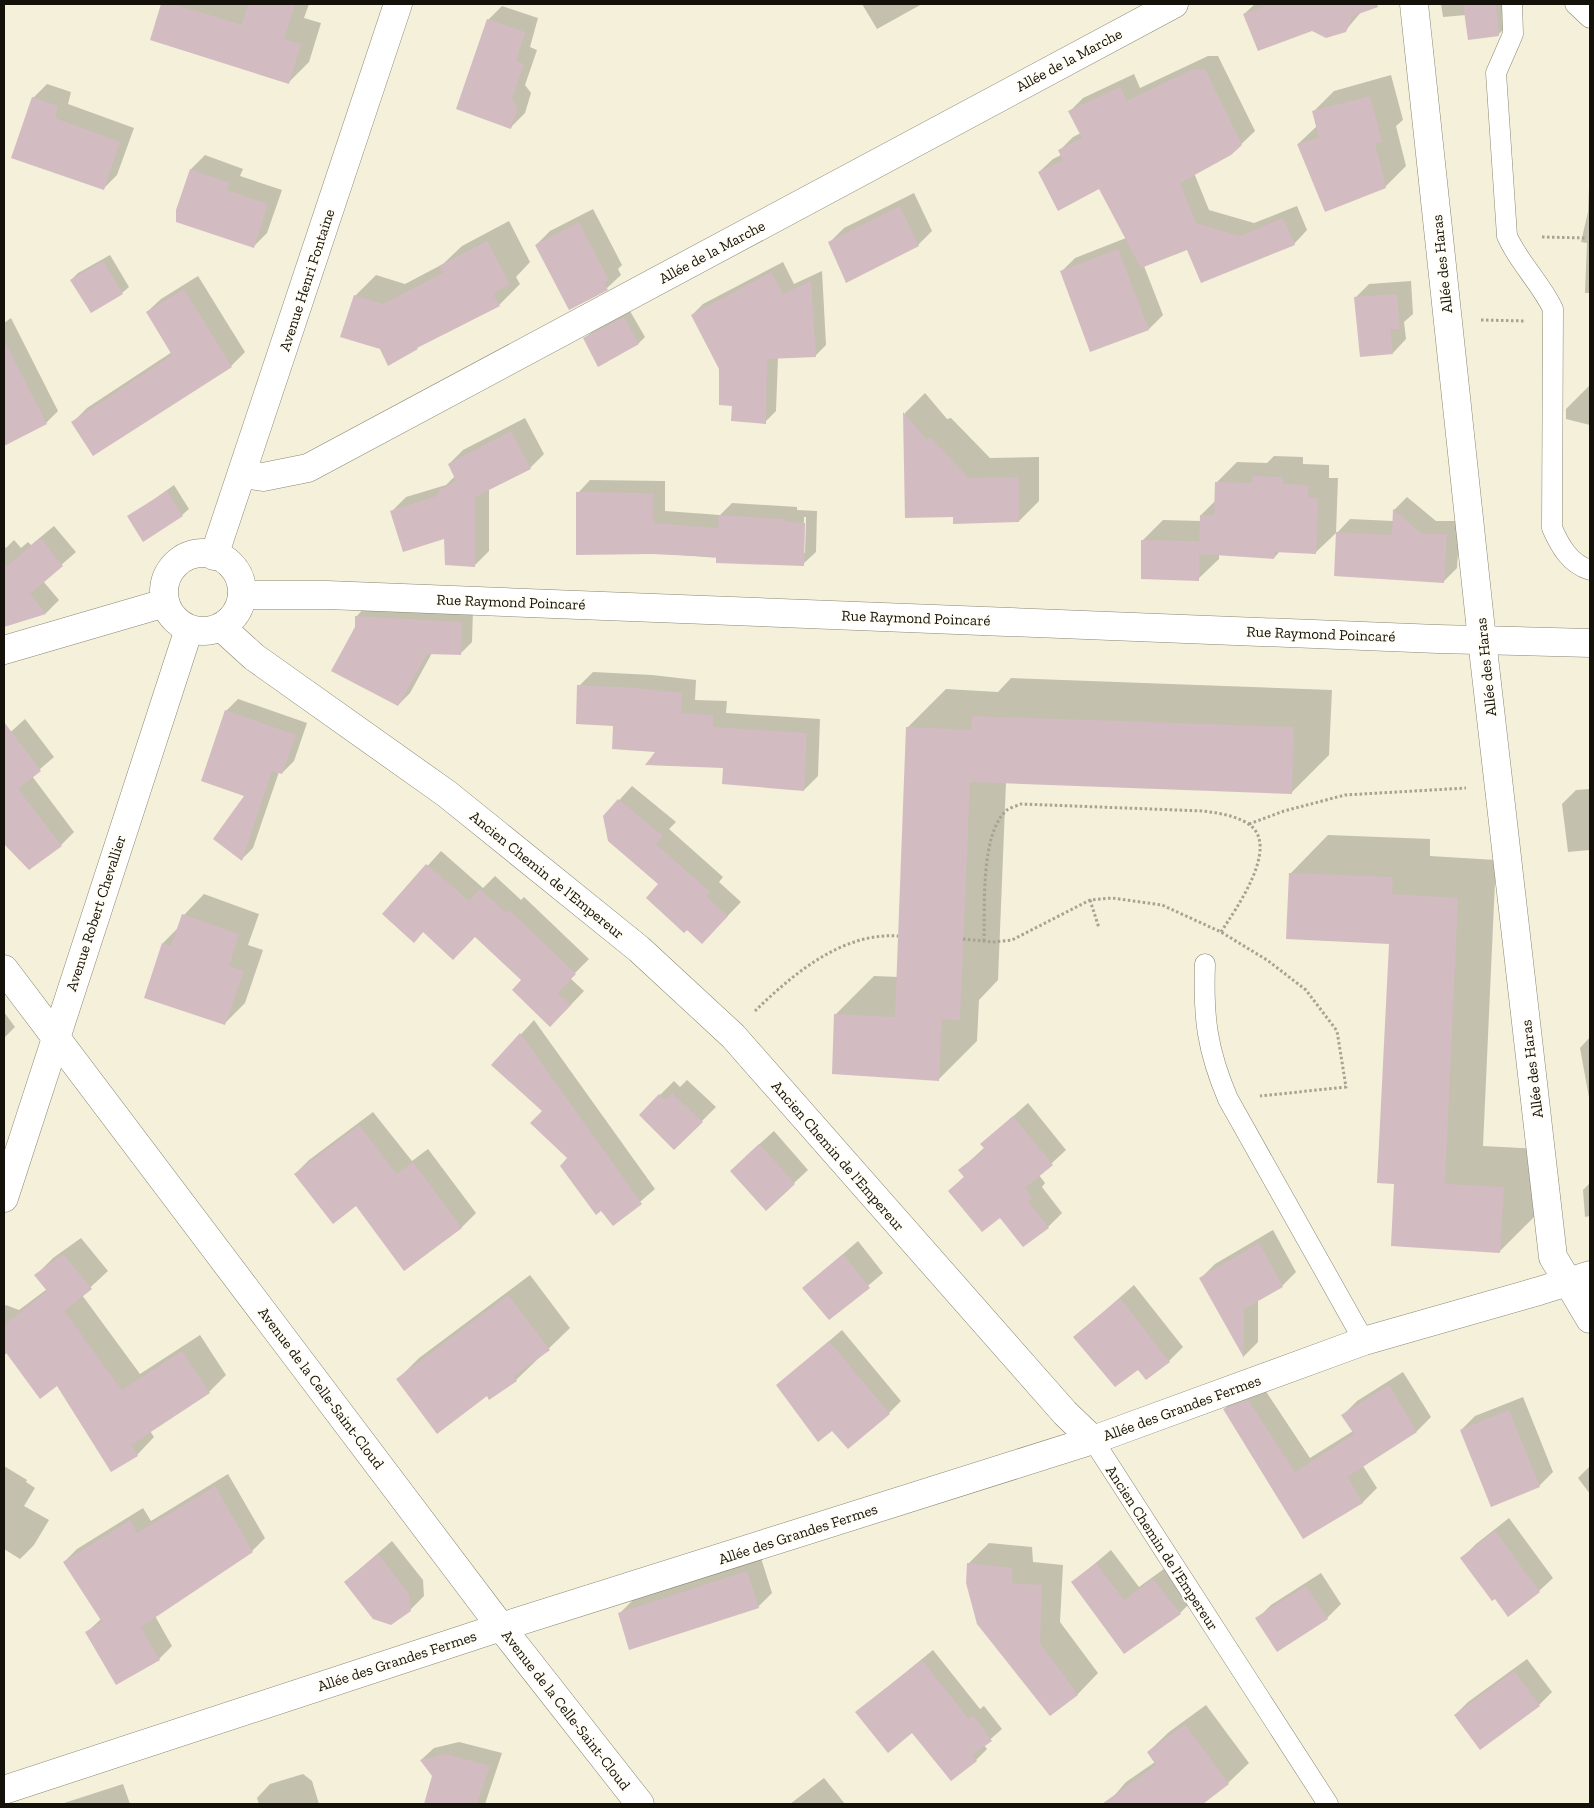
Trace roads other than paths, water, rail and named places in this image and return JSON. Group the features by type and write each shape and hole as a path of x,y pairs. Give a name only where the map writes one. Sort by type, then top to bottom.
{"street":[{"name":"Avenue Henri Fontaine","path":"214,556 243,474 398,4"},
{"name":"Allée de la Marche","path":"243,474 264,477 308,468 1174,4"},
{"name":"Allée des Haras","path":"1414,4 1482,640 1553,1257 1580,1278 1590,1319"},
{"path":"203,553 226,561 235,570 240,582 242,595 238,608 231,619 221,627 211,631 189,629 174,619 165,602 166,580 180,560 191,555 203,553"},
{"name":"Rue Raymond Poincaré","path":"242,595 327,595 1590,643"},
{"path":"4,650 165,602"},
{"name":"Ancien Chemin de l'Empereur","path":"221,627 254,657 447,794 639,949 733,1036 1065,1414 1093,1440"},
{"name":"Avenue Robert Chevallier","path":"4,1198 189,629"},
{"name":"Avenue de la Celle-Saint-Cloud","path":"4,969 501,1627 640,1804"},
{"name":"Allée des Grandes Fermes","path":"4,1790 501,1627 1093,1440 1364,1341 1580,1278"}],"lane":[{"path":"1512,4 1513,34 1496,74 1507,236 1514,253 1543,289 1553,309 1552,528 1560,546 1578,566 1590,570"},
{"path":"1575,4 1590,18"},
{"path":"1205,964 1206,1030 1215,1067 1364,1341"},
{"name":"Ancien Chemin de l'Empereur","path":"1093,1440 1328,1804"}]}
